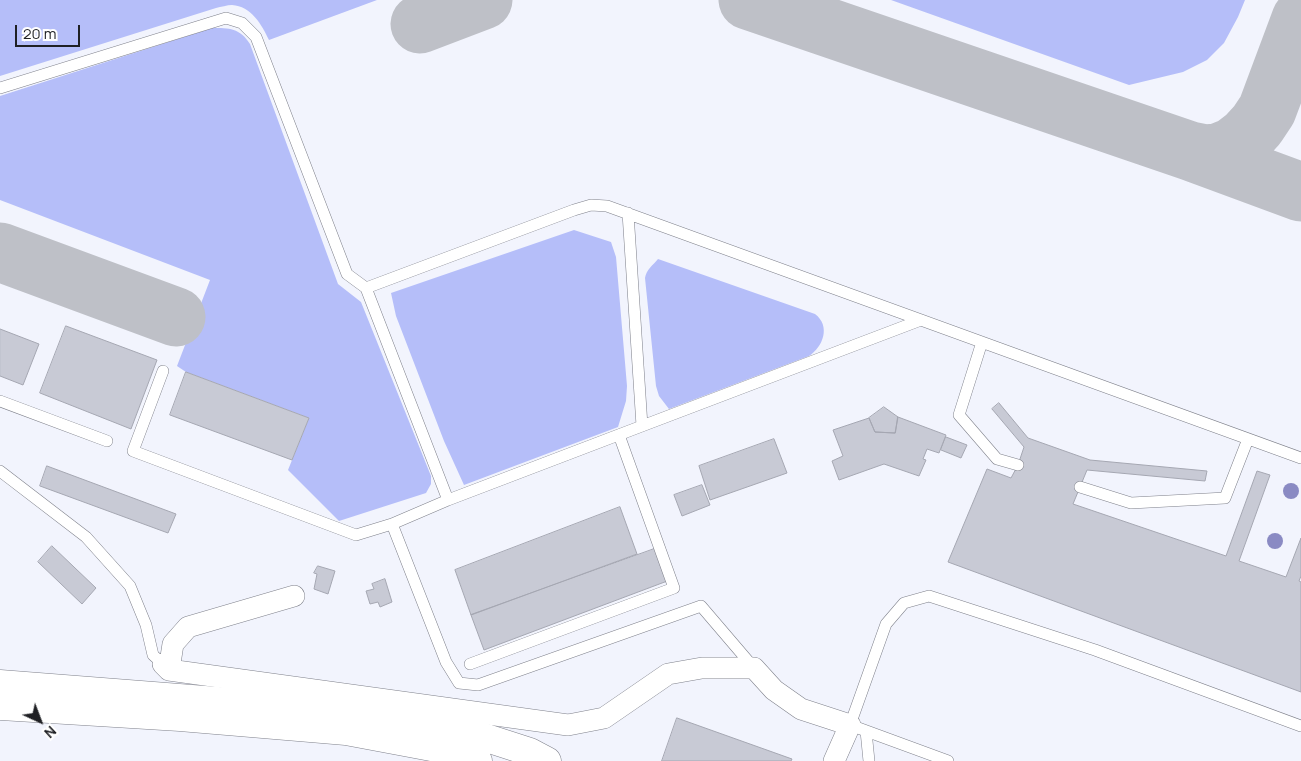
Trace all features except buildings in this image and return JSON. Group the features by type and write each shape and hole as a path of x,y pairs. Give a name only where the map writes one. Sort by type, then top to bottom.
{"highway":[{"path":"0,684 358,712 468,732 530,752 547,761"},
{"path":"0,706 180,717 346,731 442,749 478,761"}],"street":[{"path":"294,596 188,627 173,644 166,667 568,725 604,718 668,674 702,668 754,668 774,690 801,709 858,728 834,761"}],"lane":[{"path":"0,88 226,18 242,23 256,37 347,274 366,288 448,500"},
{"path":"366,288 591,206 607,206 1301,458"},
{"path":"628,213 642,426"},
{"path":"163,371 133,451 356,536 392,524 448,500 921,320"},
{"path":"982,342 959,415 997,459 1018,466"},
{"path":"0,401 107,441"},
{"path":"470,664 674,588 618,435"},
{"path":"1080,487 1130,503 1225,498 1248,440"},
{"path":"0,471 86,537 130,586 146,625 153,655 166,667"},
{"path":"392,524 446,662 459,682 478,685 702,606 754,668"},
{"path":"869,761 858,728 886,624 904,604 929,596 1095,650 1301,726"},
{"path":"858,728 948,761"}],"shaded area":[{"path":"0,0 377,0 269,40 255,17 245,9 232,5 216,8 0,76"},
{"path":"891,0 1245,0 1224,43 1207,60 1183,72 1129,85"},
{"path":"212,28 234,30 242,35 250,44 338,284 361,302 431,476 431,484 426,493 339,521 288,470 309,418 186,372 177,366 210,280 0,200 0,96"},
{"path":"574,230 611,242 616,257 627,386 626,401 618,427 464,485 444,441 396,316 391,293"},
{"path":"658,259 815,314 823,324 824,330 821,342 809,356 669,409 659,396 656,386 645,278 648,270"}],"taxiway":[{"path":"420,24 483,0"},
{"path":"748,0 1190,151 1301,192"},
{"path":"1190,151 1205,154 1218,153 1233,147 1257,125 1267,110 1301,19"},
{"path":"0,252 176,317"}]}
